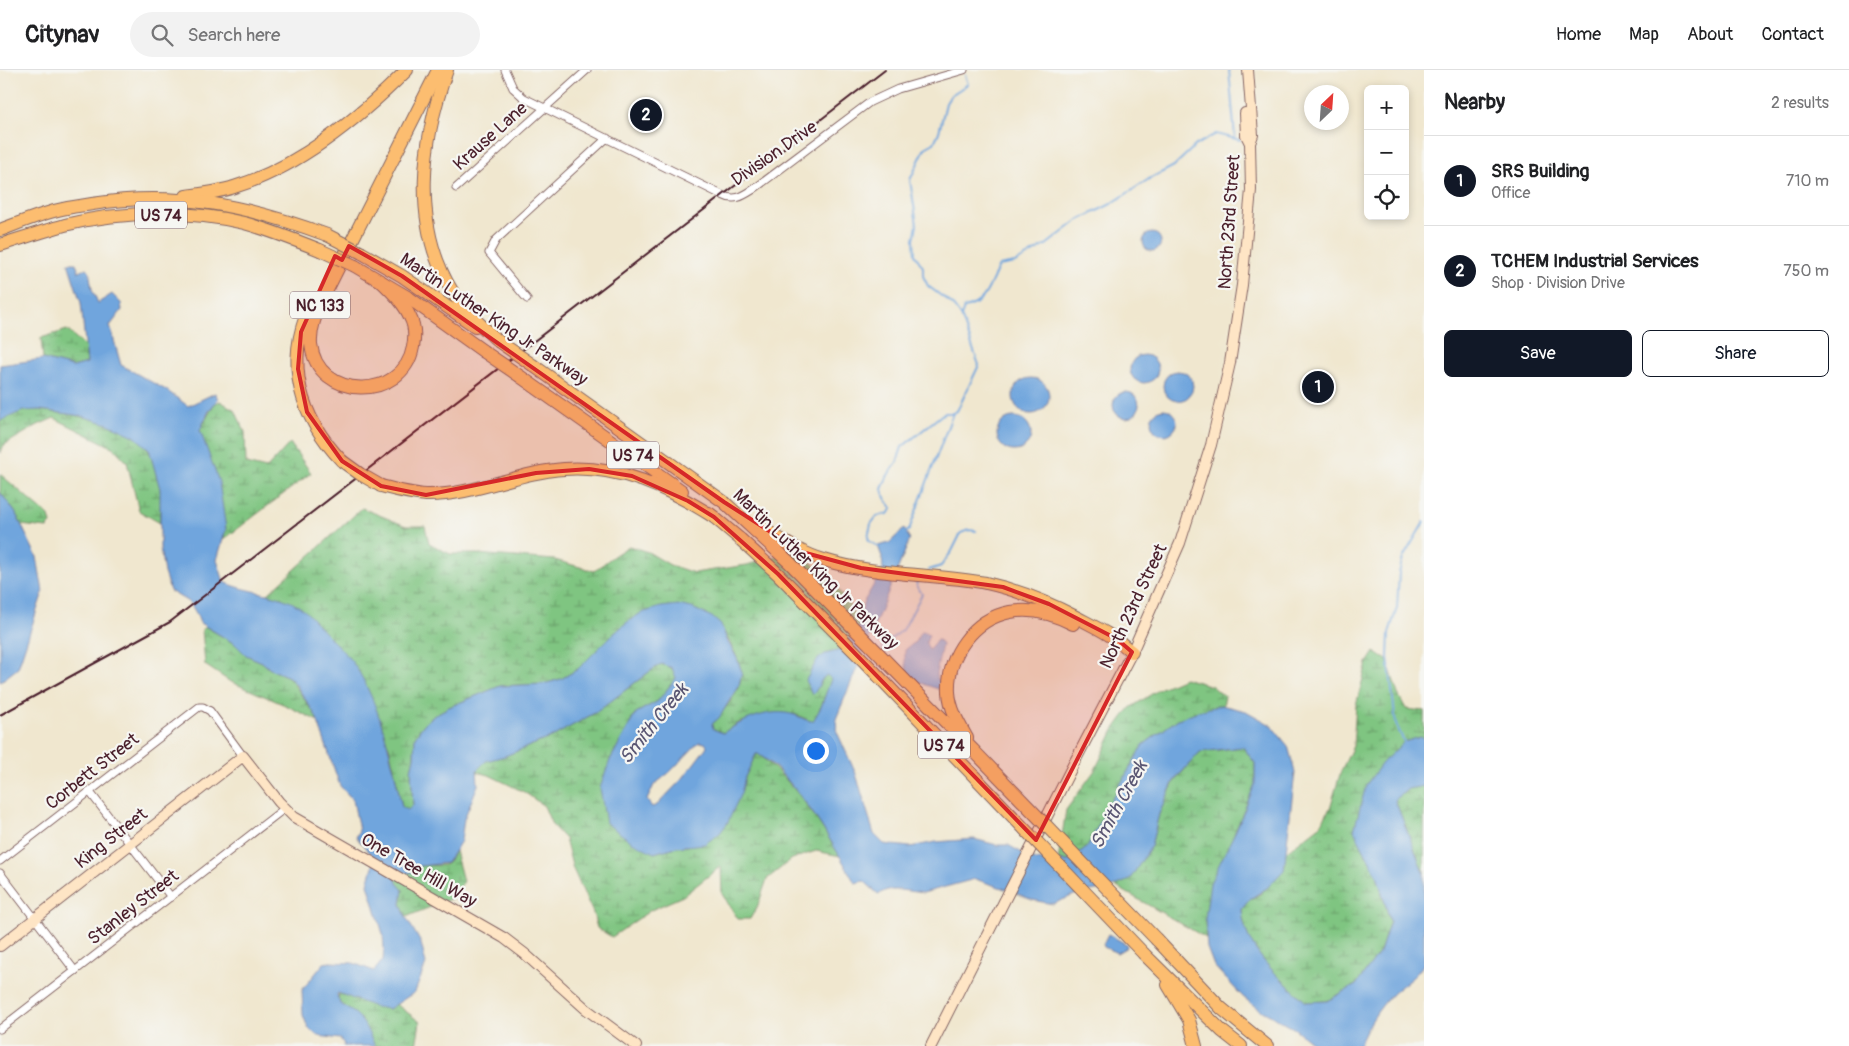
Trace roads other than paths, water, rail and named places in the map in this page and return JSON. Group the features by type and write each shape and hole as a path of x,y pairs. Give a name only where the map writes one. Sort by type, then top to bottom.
{"highway":[{"path":"164,199 214,192 234,187 274,171 327,139 350,122 376,101 407,70"},
{"path":"430,70 315,295 301,332 298,350 301,392 307,412 316,430 328,447 342,461 360,474 381,486 403,492 426,495 447,494 536,473 564,469 588,469 626,475 653,483 714,517"},
{"name":"NC 133","path":"382,282 397,298 410,317 414,334 410,359 400,372 385,383 368,388 348,387 330,378 318,364 311,345 313,324 322,300 438,70"},
{"path":"447,70 437,105 427,160 424,206 427,229 432,250 453,292 467,310 498,341"},
{"name":"Martin Luther King Jr Parkway","path":"0,230 58,210 112,201 164,199 239,208 269,215 327,235 402,276 534,366 664,458 754,525 1221,1008 1267,1046"},
{"name":"Martin Luther King Jr Parkway","path":"0,245 71,224 100,218 165,215 194,216 244,223 320,250 356,266 409,298 653,469 740,539 778,574 851,648 1144,954 1222,1031 1241,1046"},
{"path":"754,525 791,546 824,560 861,568 987,584 1036,598 1117,639 1132,652"},
{"path":"974,752 952,708 949,692 950,679 953,663 963,643 977,628 988,620 1010,612 1036,611 1069,622 1115,646 1132,652"},
{"path":"1144,954 1173,991 1181,1005 1189,1020 1196,1046"}],"main road":[{"name":"North 23rd Street","path":"1242,70 1246,135 1250,144"},
{"name":"North 23rd Street","path":"931,1046 1032,849 1073,764 1132,652 1180,542 1204,468 1222,402 1236,329 1251,190 1250,144 1253,135 1248,70"},
{"name":"One Tree Hill Way","path":"243,756 285,808 301,821 519,948 586,1008 636,1046"},
{"name":"King Street","path":"0,946 243,756"}],"street":[{"name":"Division Drive","path":"505,70 509,81 518,94 727,198 737,198 754,189 870,102 898,89 964,70"},
{"name":"Krause Lane","path":"456,188 587,70"},
{"path":"527,299 489,253 496,240 607,138"},
{"name":"One Tree Hill Way","path":"203,707 210,712 243,756"},
{"name":"Corbett Street","path":"0,861 196,708 203,707"},
{"path":"90,791 171,897"},
{"name":"Stanley Street","path":"0,1029 285,808"},
{"path":"0,873 75,972"}],"water":[{"path":"1148,233 1156,233 1161,238 1159,249 1148,251 1143,246 1143,238"},
{"name":"Smith Creek","path":"68,263 76,263 79,272 86,268 89,270 92,289 98,303 112,294 121,303 122,310 110,326 121,365 166,390 188,406 215,393 218,399 209,411 200,430 219,482 226,529 217,560 224,582 282,598 300,607 310,615 352,662 367,688 381,721 402,807 408,810 413,805 411,770 415,737 424,724 436,714 500,686 543,684 561,679 578,669 626,623 641,613 661,607 678,605 692,608 712,617 721,625 737,658 742,672 739,685 719,718 712,724 713,729 723,733 748,719 776,713 786,713 813,721 821,707 831,679 827,675 824,677 812,695 806,680 817,660 825,654 841,650 859,626 863,603 883,569 882,557 878,546 889,543 904,529 910,539 836,719 837,732 856,774 874,834 884,844 910,847 936,842 974,839 997,845 1008,845 1035,860 1068,861 1088,846 1109,804 1143,745 1178,719 1198,711 1221,705 1246,711 1271,725 1288,746 1295,772 1284,870 1267,888 1250,899 1242,909 1244,923 1249,937 1264,961 1285,983 1306,1002 1327,1001 1356,985 1380,952 1390,921 1377,875 1354,830 1366,785 1382,763 1404,742 1420,737 1424,738 1424,786 1408,789 1395,800 1424,874 1424,963 1414,976 1393,993 1382,1006 1369,1024 1359,1046 1316,1046 1295,1029 1257,1008 1243,997 1214,966 1207,948 1205,919 1210,883 1236,830 1255,784 1255,763 1243,747 1200,752 1174,781 1159,814 1151,846 1129,880 1113,887 1079,893 1053,904 1032,900 975,879 923,893 887,890 878,894 864,881 855,883 811,810 777,768 758,754 756,754 745,777 741,793 728,822 720,833 705,844 676,847 654,853 632,842 606,823 600,788 610,760 636,713 658,701 676,678 672,668 661,664 598,711 552,737 505,756 486,761 477,770 478,785 464,819 461,841 447,863 420,866 413,872 395,876 397,883 403,890 401,904 421,943 426,964 415,992 389,1009 375,1007 337,994 342,1005 356,1014 361,1020 375,1046 343,1046 344,1044 340,1039 318,1036 308,1028 303,1015 302,990 324,963 353,963 374,971 383,960 384,949 383,934 368,884 375,859 356,837 359,830 353,800 340,786 316,716 289,677 270,669 262,662 246,655 235,644 200,623 190,603 170,591 164,573 160,548 160,489 149,449 134,436 108,424 81,416 40,410 23,411 0,421 0,365 43,359 73,367 87,363 81,303","holes":["699,742 705,743 707,746 683,778 657,805 652,807 647,800 654,785 670,772"]},
{"path":"1144,355 1154,359 1158,369 1154,379 1144,383 1134,379 1130,369 1134,359"},
{"path":"1178,371 1184,372 1192,380 1192,392 1184,400 1178,401 1172,400 1164,392 1163,386 1164,380 1172,372"},
{"path":"1031,378 1038,379 1044,383 1048,389 1048,403 1044,409 1038,413 1031,414 1024,413 1018,409 1014,403 1013,396 1014,389 1018,383 1024,379"},
{"path":"1126,392 1135,396 1139,405 1135,414 1126,418 1117,414 1113,405 1117,396"},
{"path":"1164,409 1173,413 1177,422 1173,431 1164,435 1155,431 1151,422 1155,413"},
{"path":"1014,417 1021,418 1026,422 1030,427 1030,441 1026,446 1021,450 1014,451 1007,450 1002,446 998,441 997,434 998,427 1002,422 1007,418"},
{"path":"0,492 15,512 37,557 43,592 18,668 0,682"},
{"path":"924,631 929,635 926,643 929,650 937,640 942,645 936,674 937,679 944,681 945,689 935,688 917,681 909,674 907,669 905,650"},
{"path":"1108,934 1126,944 1127,947 1117,953 1104,947 1103,944"}],"waterway":[{"path":"1229,70 1235,137"},
{"path":"905,533 909,530 953,413 957,411 979,365 961,316 952,304 928,286 923,276 923,267 915,255 914,239 917,225 910,180 925,148 934,143 939,132 946,103 951,95 968,84 965,75"},
{"path":"961,316 964,308 972,306 983,298 999,266 1015,263 1046,245 1077,221 1111,204 1149,179 1174,166 1196,145 1216,134 1240,140"},
{"path":"879,547 869,541 868,537 871,524 877,516 888,514 892,508 885,498 882,489 888,475 897,462 902,447 944,413 953,413"},
{"path":"1405,744 1396,724 1388,657 1389,633 1397,608 1399,573 1403,558 1424,522"},
{"path":"929,570 941,566 952,551 961,533 969,530 976,531"},
{"path":"882,649 884,644 903,630 922,594 916,580"}],"railway":[{"path":"0,715 170,622 885,70"}],"place":[{"name":"TCHEM Industrial Services","path":"646,115"},
{"name":"SRS Building","path":"1318,387"}]}
